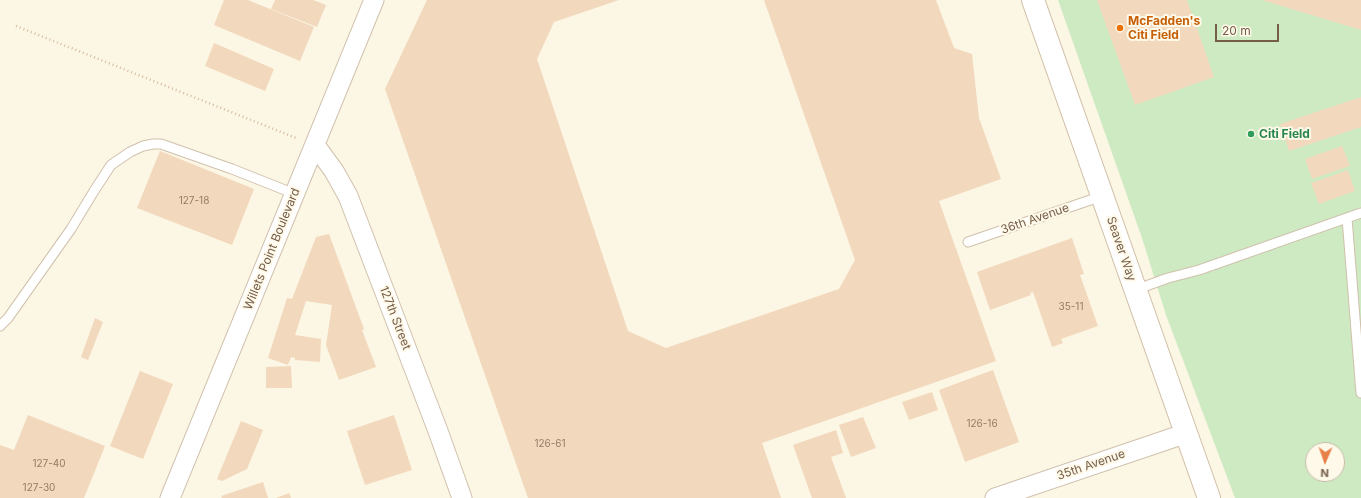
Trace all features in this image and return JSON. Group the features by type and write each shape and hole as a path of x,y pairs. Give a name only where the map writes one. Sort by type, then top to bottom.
{"main road":[{"name":"Seaver Way","path":"1033,0 1209,498"}],"street":[{"name":"Willets Point Boulevard","path":"170,498 374,0"},
{"name":"127th Street","path":"315,145 334,171 348,196 438,431 462,498"},
{"name":"35th Avenue","path":"995,498 1187,433"}],"lane":[{"path":"0,326 8,318 71,230 111,166 130,152 143,146 162,144 232,169 295,194"},
{"name":"36th Avenue","path":"968,242 1102,196"},
{"path":"1135,290 1168,278 1199,270 1361,213"},
{"path":"1347,218 1361,394"}],"path":[{"path":"16,26 315,145"}],"green space":[{"path":"1058,0 1361,0 1361,498 1235,498 1166,315 1142,238"}],"building":[{"path":"224,0 248,0 314,27 300,61 214,25"},
{"path":"275,0 313,0 326,5 317,27 271,9"},
{"path":"427,0 619,0 554,22 537,59 628,331 666,348 839,289 855,260 764,0 936,0 954,48 972,54 979,118 1001,179 939,201 996,361 762,443 781,498 528,498 385,89"},
{"path":"1097,0 1187,0 1214,77 1135,105"},
{"path":"1262,0 1361,0 1361,30"},
{"path":"214,43 274,69 265,91 205,66"},
{"path":"1361,97 1361,127 1289,151 1280,124"},
{"path":"1342,146 1350,166 1312,179 1305,159"},
{"path":"160,151 254,189 232,245 137,208"},
{"path":"1348,170 1355,191 1319,204 1311,183"},
{"path":"329,234 364,329 362,330 376,367 339,380 326,345 332,305 306,301 295,335 321,339 320,362 295,360 295,358 291,357 288,365 268,358 287,298 292,299 316,237"},
{"path":"1072,238 1084,274 1080,275 1098,326 1061,339 1063,343 1052,347 1033,292 1030,293 1031,295 990,310 977,272"},
{"path":"95,318 103,322 88,360 81,357"},
{"path":"291,366 292,388 266,388 266,367"},
{"path":"993,370 1019,442 965,462 939,390"},
{"path":"140,371 173,384 143,459 110,446"},
{"path":"932,392 938,410 909,420 902,402"},
{"path":"28,415 105,446 84,498 0,498 0,445 14,450"},
{"path":"394,415 412,470 365,485 347,431"},
{"path":"863,417 876,448 851,457 839,425"},
{"path":"241,421 263,430 247,469 222,481 217,479"},
{"path":"836,430 843,453 831,457 846,498 812,498 793,445"},
{"path":"263,482 268,498 222,498 221,496"},
{"path":"289,493 291,498 276,498"}],"place":[{"name":"McFadden's Citi Field","path":"1120,28"},
{"name":"Citi Field","path":"1251,134"}]}
